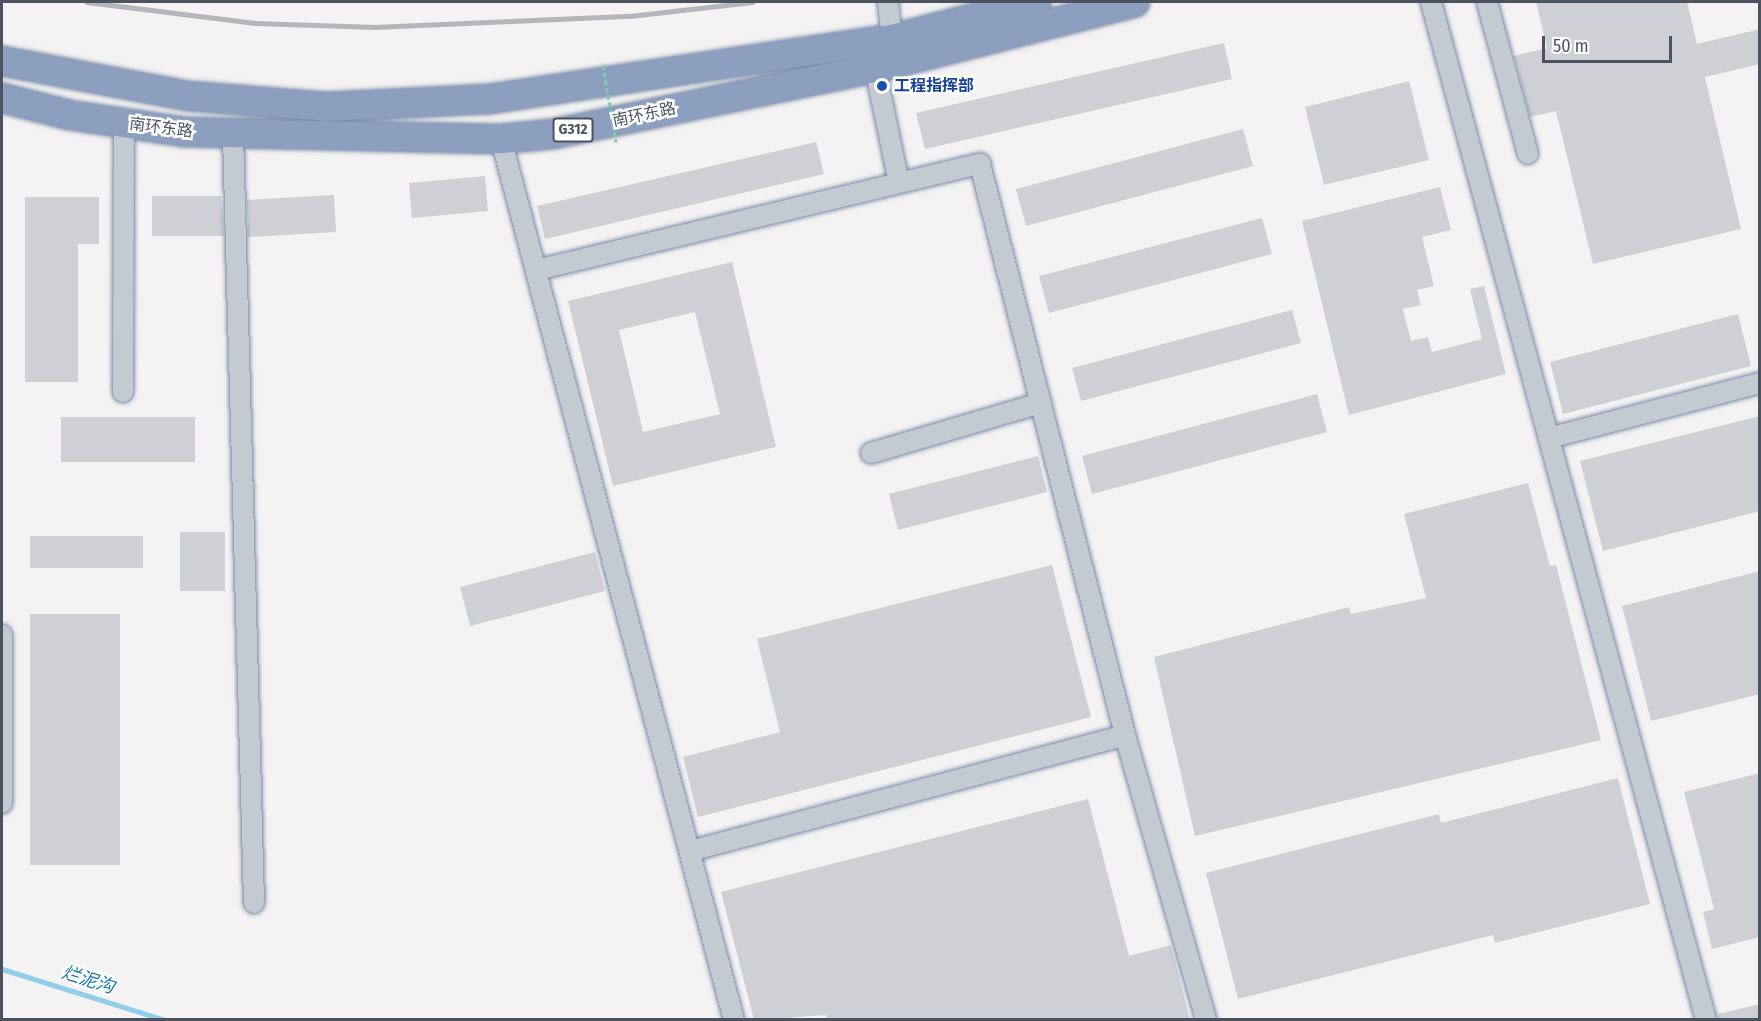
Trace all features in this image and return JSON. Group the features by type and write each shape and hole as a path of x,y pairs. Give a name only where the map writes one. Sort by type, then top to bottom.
{"highway":[{"path":"2,61 188,96 327,107 489,99 892,39 1036,2"},
{"name":"南环东路","path":"2,98 124,123 233,135 501,139 553,134 875,68 1135,2"}],"street":[{"path":"888,2 892,39"},
{"path":"1431,2 1707,1020"},
{"path":"1487,2 1528,154"},
{"path":"875,68 899,183"},
{"path":"123,392 124,123"},
{"path":"233,135 254,903"},
{"path":"501,139 734,1020"},
{"path":"537,270 980,164 1125,735 1206,1020"},
{"path":"1549,438 1760,383"},
{"path":"871,453 1041,404"},
{"path":"2,635 2,803"},
{"path":"690,851 1125,735"}],"path":[{"path":"603,65 616,142"}],"building":[{"path":"1536,2 1687,2 1697,44 1760,29 1760,64 1705,77 1741,229 1593,264 1556,111 1530,117 1514,56 1547,48"},
{"path":"1224,43 1232,79 925,149 916,113"},
{"path":"1409,81 1429,160 1324,185 1305,107"},
{"path":"1243,129 1253,166 1026,226 1016,189"},
{"path":"816,142 824,174 545,239 537,206"},
{"path":"485,176 488,211 412,218 409,183"},
{"path":"1440,187 1451,230 1422,237 1434,286 1417,290 1421,305 1403,309 1411,341 1428,337 1432,352 1482,339 1470,289 1484,286 1506,374 1349,415 1302,221"},
{"path":"334,195 336,232 248,237 247,200"},
{"path":"152,196 221,196 224,236 152,236"},
{"path":"25,197 99,197 99,244 78,244 78,382 25,382"},
{"path":"1262,218 1272,254 1049,313 1039,276"},
{"path":"732,262 776,447 613,486 568,301","holes":["695,312 720,414 643,432 619,330"]},
{"path":"1292,310 1301,343 1081,401 1072,368"},
{"path":"1738,314 1751,366 1563,414 1550,362"},
{"path":"1317,394 1327,432 1092,494 1082,456"},
{"path":"1760,416 1760,511 1603,551 1580,461"},
{"path":"61,417 195,417 195,462 61,462"},
{"path":"1038,456 1047,492 898,530 889,494"},
{"path":"1528,483 1550,566 1556,565 1601,740 1195,836 1154,657 1349,607 1351,614 1426,598 1404,514"},
{"path":"180,532 225,532 225,591 180,591"},
{"path":"30,536 143,536 143,568 30,568"},
{"path":"595,552 605,591 470,626 460,587"},
{"path":"1052,565 1091,717 698,817 683,757 780,732 757,639"},
{"path":"1760,571 1760,694 1651,721 1622,606"},
{"path":"30,614 120,614 120,865 30,865"},
{"path":"1760,773 1760,937 1712,949 1703,912 1714,909 1684,792"},
{"path":"1618,778 1650,904 1495,943 1493,935 1238,999 1206,873 1439,814 1441,823"},
{"path":"1088,799 1129,956 1171,945 1190,1020 827,1020 826,1015 754,1020 721,892"},
{"path":"1760,1004 1760,1020 1718,1020 1718,1014"}],"waterway":[{"name":"烂泥沟","path":"2,969 165,1020"}],"railway":[{"path":"87,2 255,23 375,27 630,16 752,2"}],"place":[{"name":"工程指挥部","path":"882,86"}]}
